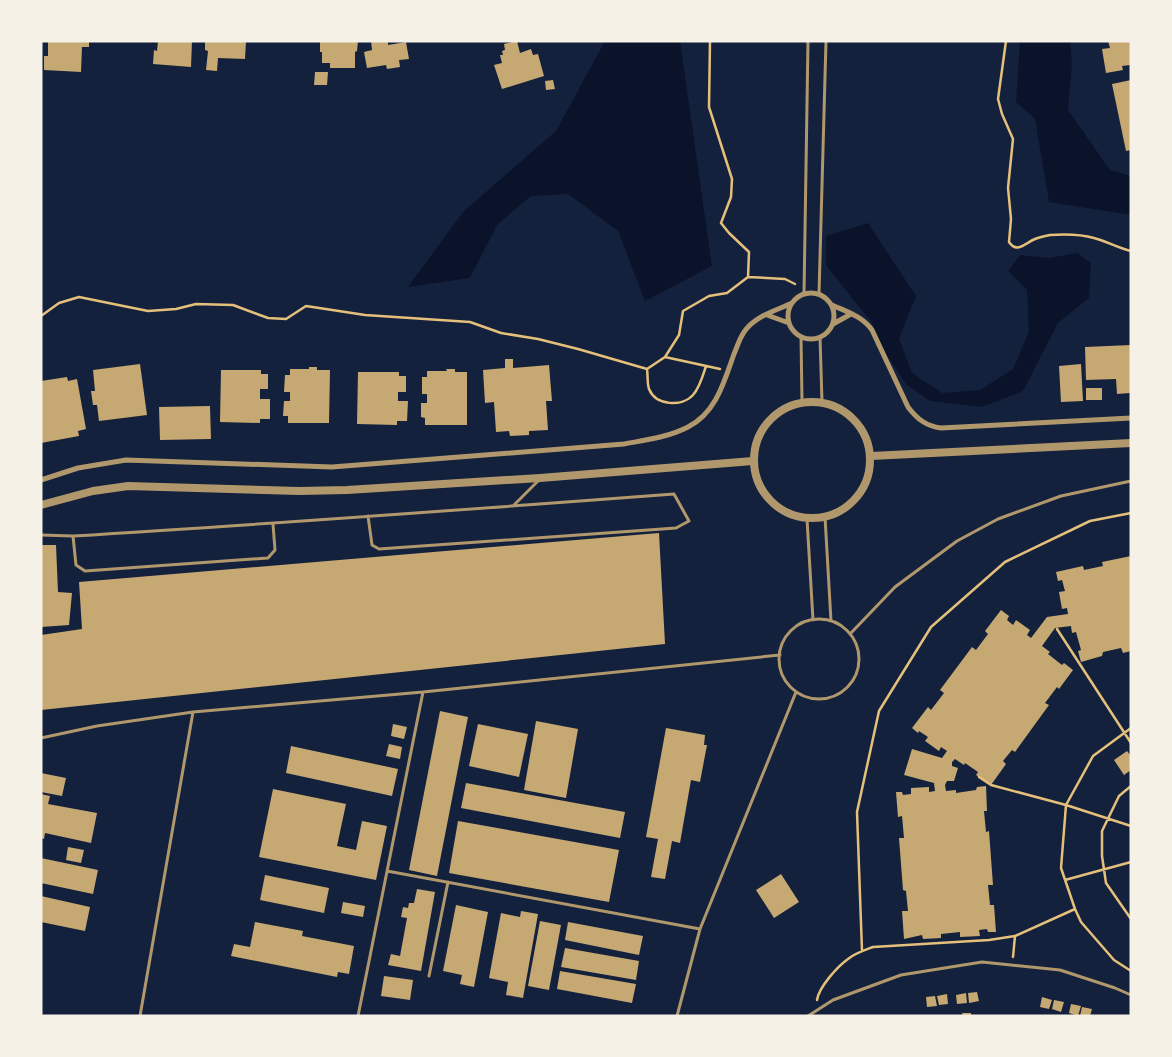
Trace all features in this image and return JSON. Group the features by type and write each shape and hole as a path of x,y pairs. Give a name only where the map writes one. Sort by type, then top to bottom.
{"street":[{"path":"832,305 833,324 820,337 810,339 801,336 794,331 789,323 788,316 792,303 797,297 812,292 826,298 832,305 867,322 908,406 922,422 931,426 941,428 1131,418"},
{"path":"41,480 78,468 126,460 332,467 624,444 660,436 688,427 704,415 717,398 741,336 756,320 792,303"},
{"path":"833,324 852,314"},
{"path":"766,315 789,323"},
{"path":"802,402 822,402 837,407 850,415 860,427 868,441 870,456 869,473 863,488 854,501 841,511 825,517 807,518 790,515 769,500 756,478 753,461 756,445 762,430 773,417 786,407 802,402"},
{"path":"870,456 1131,443"},
{"path":"41,505 93,491 128,486 299,491 347,490 540,478 753,461"}],"lane":[{"path":"804,294 808,41"},
{"path":"819,294 826,41"},
{"path":"801,336 802,402"},
{"path":"820,337 822,402"},
{"path":"512,506 540,478"},
{"path":"850,634 895,587 957,541 998,519 1061,496 1131,481"},
{"path":"41,535 73,536 273,524 368,516 674,494 689,522 676,528 379,549 372,545 368,516"},
{"path":"825,517 831,621"},
{"path":"807,518 812,620"},
{"path":"73,536 76,565 85,571 268,558 275,550 273,524"},
{"path":"812,620 831,621 842,626 850,634 856,644 859,666 855,677 840,694 829,698 817,699 806,697 796,692 786,682 781,669 780,655 783,642 790,632 801,624 812,620"},
{"path":"41,738 97,726 193,712 423,692 780,655"},
{"path":"358,1016 423,692"},
{"path":"677,1016 700,930 796,692"},
{"path":"140,1016 193,712"},
{"path":"387,871 700,930"},
{"path":"430,976 448,882"},
{"path":"808,1016 833,1000 901,975 982,962 1060,970 1131,995"}],"path":[{"path":"710,41 710,107 732,179 731,197 722,223 748,252 748,276"},
{"path":"1006,41 998,99 1002,114 1013,139 1008,188 1011,219 1009,242 1012,247 1020,248 1035,239 1046,236 1074,235 1094,238 1131,252"},
{"path":"41,316 59,303 79,297 148,311 176,309 196,304 233,305 268,318 286,319 306,306 365,315 470,322 501,333 570,347 647,369 665,357 679,335 683,311 710,296 727,294 748,276 785,279 795,284 798,290 804,294"},
{"path":"665,357 728,371"},
{"path":"647,369 649,389 654,395 669,403 678,403 687,400 694,394 706,366"},
{"path":"862,951 857,812 879,711 932,627 1005,562 1090,521 1131,512"},
{"path":"1057,629 1131,744"},
{"path":"1131,728 1093,756 1066,805 1061,868 1081,922 1114,960 1131,971"},
{"path":"979,777 991,785 1066,805 1131,826"},
{"path":"1131,786 1119,796 1102,831 1102,856 1106,882 1131,919"},
{"path":"1065,880 1131,862"},
{"path":"815,1012 818,994 828,980 848,959 862,951 873,947 989,940 1015,936 1075,909"},
{"path":"1012,965 1015,936"}],"water":[{"path":"605,41 680,41 712,266 645,301 618,231 568,194 531,196 497,225 470,278 408,287 463,212 556,131"},
{"path":"1020,41 1070,41 1072,64 1068,110 1110,170 1131,176 1131,215 1049,202 1035,119 1016,102"},
{"path":"868,223 916,296 899,339 912,373 942,393 980,390 1013,369 1029,332 1027,290 1008,271 1020,255 1049,258 1077,253 1091,263 1089,298 1058,323 1023,391 982,407 930,401 906,384 882,348 872,323 826,265 826,236"}],"building":[{"path":"48,41 89,41 89,47 82,47 81,72 44,70 44,56 48,56"},
{"path":"158,41 192,41 191,67 153,64 154,50 157,51"},
{"path":"205,41 246,41 245,59 218,58 217,71 206,70 208,51 205,50"},
{"path":"320,41 358,41 357,51 355,52 355,68 330,68 330,63 322,63"},
{"path":"371,41 388,41 388,45 406,42 409,59 399,60 400,67 387,69 386,65 367,68 364,52 372,50"},
{"path":"517,41 520,53 531,49 533,55 538,54 544,76 502,89 494,65 502,63 500,55 503,55 502,51 505,50 504,44"},
{"path":"1108,41 1131,41 1131,65 1122,66 1123,70 1106,73 1102,49 1110,48"},
{"path":"315,72 328,72 327,85 314,85"},
{"path":"553,80 555,89 546,90 545,81"},
{"path":"1131,80 1131,150 1126,151 1112,84"},
{"path":"1131,345 1130,393 1117,394 1116,379 1086,380 1085,347"},
{"path":"505,359 513,359 513,368 549,365 552,401 546,401 548,430 529,431 529,435 510,436 509,431 496,432 494,402 485,403 483,370 505,368"},
{"path":"140,364 147,415 99,421 97,405 93,405 91,391 95,391 93,370"},
{"path":"1081,364 1083,401 1061,402 1059,366"},
{"path":"309,367 317,367 317,370 330,370 329,423 288,423 288,416 283,416 284,401 290,401 290,392 284,392 285,375 290,375 290,369 309,369"},
{"path":"446,369 455,369 455,372 467,372 467,425 425,425 425,418 421,417 421,403 427,403 427,394 422,394 422,377 427,377 427,371 447,371"},
{"path":"221,370 261,370 261,374 268,374 268,389 260,389 260,399 270,399 270,419 260,419 260,423 220,422"},
{"path":"358,372 399,372 399,376 406,376 406,392 398,392 398,401 408,401 407,421 397,421 397,425 357,424"},
{"path":"67,377 68,381 77,379 86,429 78,431 79,436 41,443 41,381"},
{"path":"1086,388 1102,388 1102,400 1086,400"},
{"path":"210,406 211,439 160,440 159,407"},
{"path":"659,533 665,644 41,710 41,635 82,629 79,582"},
{"path":"41,545 56,545 58,592 72,593 69,625 41,627"},
{"path":"1131,556 1131,651 1123,653 1121,648 1103,652 1102,656 1081,662 1078,651 1081,650 1076,632 1072,633 1071,626 1055,628 1042,646 1050,652 1048,654 1062,665 1064,663 1073,670 1059,689 1057,687 1045,703 1049,705 1015,752 1012,750 1003,761 1006,764 991,785 976,775 978,772 965,763 964,765 955,759 952,762 952,766 958,768 954,781 947,781 945,785 946,791 956,790 956,793 976,790 977,787 986,786 987,811 984,811 986,832 989,831 993,885 988,885 990,905 994,905 996,932 988,932 987,929 979,930 980,936 960,937 960,932 941,934 941,938 923,939 922,935 904,939 902,911 908,911 906,891 903,890 899,838 904,838 902,816 898,817 896,792 902,792 903,795 911,794 911,788 929,787 929,792 935,791 934,783 904,775 912,749 942,758 947,751 941,747 939,751 925,741 928,737 912,728 928,707 931,710 944,693 940,690 972,647 976,650 988,634 985,631 1001,610 1009,616 1007,620 1013,625 1016,620 1030,630 1027,635 1031,638 1047,617 1068,614 1067,608 1062,609 1059,592 1065,591 1062,580 1058,581 1056,572 1083,566 1084,570 1103,566 1102,562"},
{"path":"440,711 468,717 437,876 409,870"},
{"path":"536,721 578,729 566,798 524,790"},
{"path":"393,724 407,727 404,739 391,736"},
{"path":"478,724 528,734 519,777 469,766"},
{"path":"666,728 705,735 704,745 707,745 700,782 691,780 680,843 672,841 665,879 651,877 658,839 646,837"},
{"path":"389,744 402,747 400,759 386,756"},
{"path":"291,746 398,769 392,796 286,773"},
{"path":"1127,751 1131,756 1131,770 1124,775 1114,760"},
{"path":"41,773 66,778 62,796 41,792"},
{"path":"466,783 625,812 620,838 461,808"},
{"path":"273,789 346,804 337,846 356,850 362,821 387,826 376,880 259,857"},
{"path":"41,794 50,796 48,804 97,813 91,843 45,833 44,839 41,838"},
{"path":"458,821 619,850 609,902 449,873"},
{"path":"68,847 84,850 81,863 66,860"},
{"path":"41,858 98,870 93,894 41,883"},
{"path":"781,874 799,902 774,918 756,890"},
{"path":"265,875 329,888 324,913 260,900"},
{"path":"417,889 435,892 421,971 388,965 391,954 400,956 407,918 401,917 403,907 408,908 409,903 414,903"},
{"path":"41,896 90,907 85,931 41,922"},
{"path":"343,902 365,906 363,917 341,913"},
{"path":"456,905 488,912 474,987 460,984 462,975 443,971"},
{"path":"521,911 538,914 523,998 506,995 508,982 489,978 501,913 520,917"},
{"path":"540,921 561,925 549,990 528,986"},
{"path":"255,922 303,931 302,936 354,946 349,974 338,972 337,977 231,956 234,944 250,947"},
{"path":"568,922 643,936 639,955 565,940"},
{"path":"565,948 639,961 636,980 561,967"},
{"path":"560,971 636,984 632,1003 557,989"},
{"path":"384,976 413,980 410,1000 381,996"},
{"path":"977,992 979,1001 969,1003 968,993"},
{"path":"966,993 967,1003 957,1004 956,995"},
{"path":"947,994 948,1004 939,1005 937,996"},
{"path":"935,996 937,1006 927,1007 926,997"},
{"path":"1042,997 1052,1000 1049,1009 1040,1007"},
{"path":"1054,1000 1064,1002 1061,1012 1052,1009"},
{"path":"1071,1004 1081,1006 1078,1016 1069,1013"},
{"path":"1082,1007 1092,1009 1090,1016 1080,1016"},
{"path":"962,1013 971,1013 971,1016 963,1016"}]}
